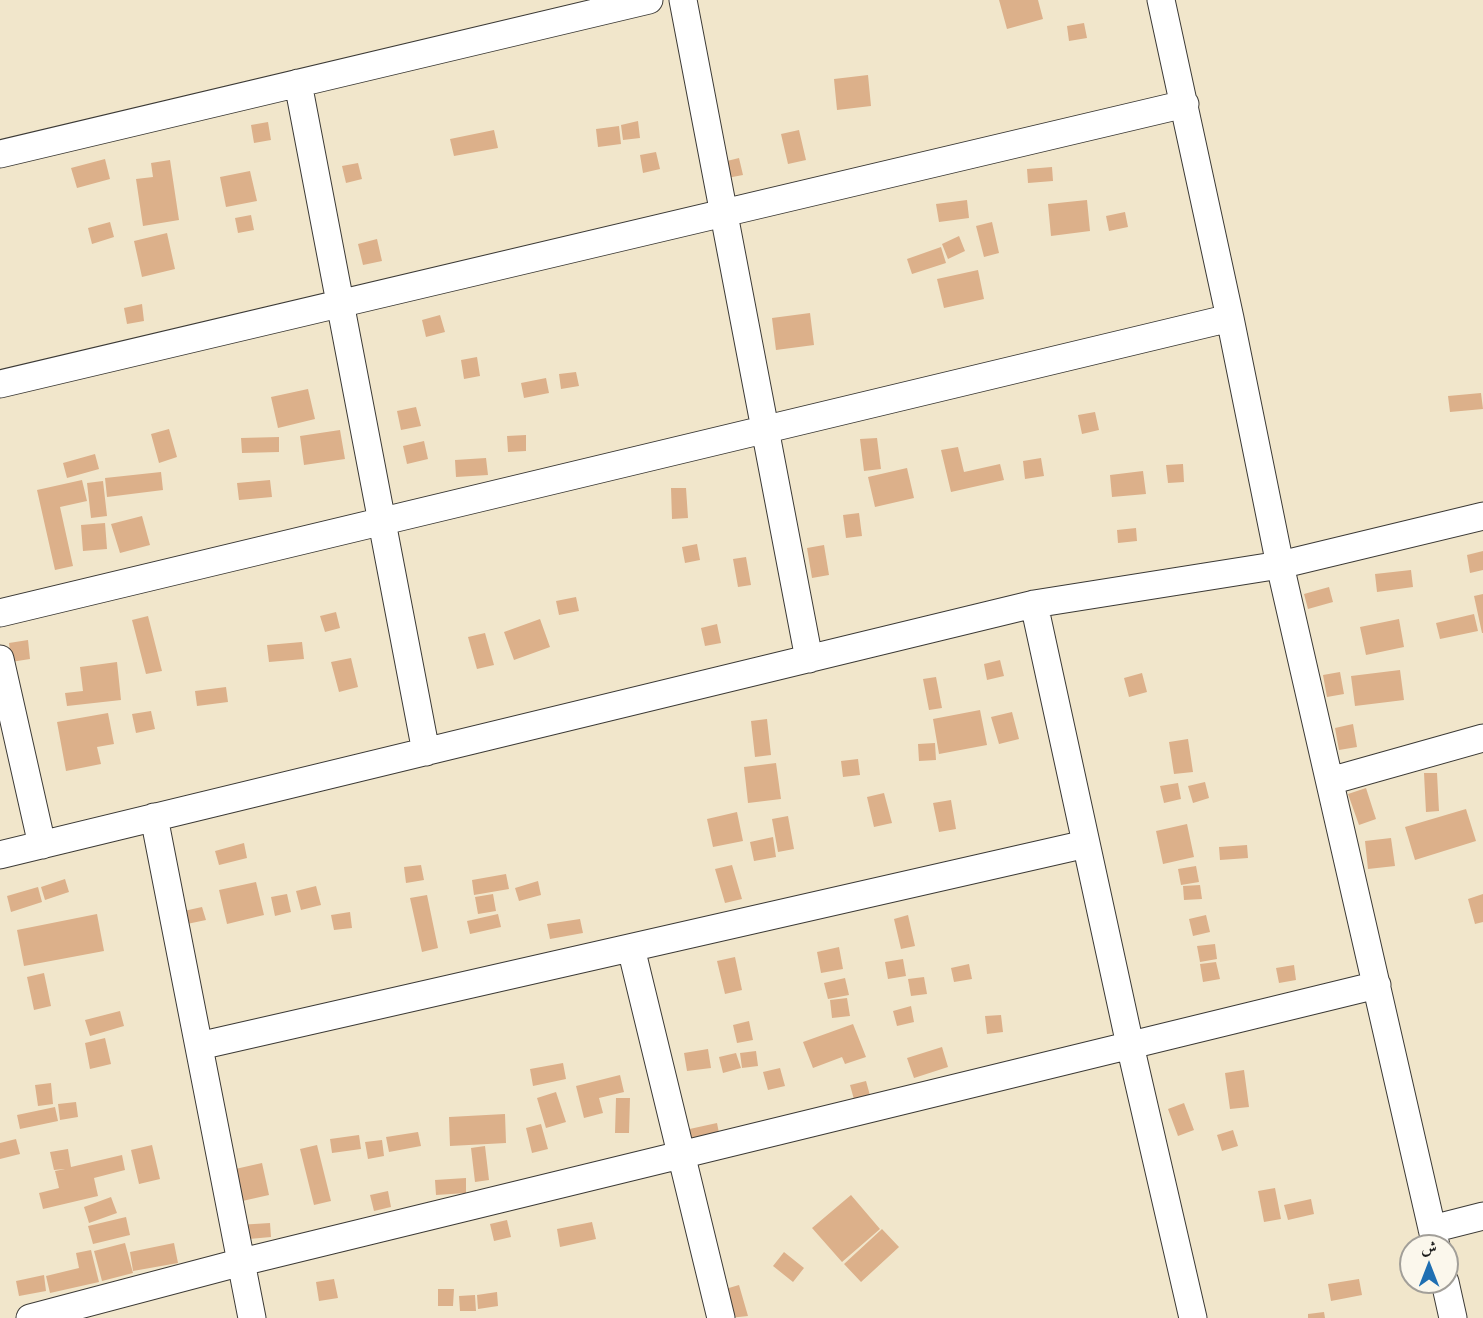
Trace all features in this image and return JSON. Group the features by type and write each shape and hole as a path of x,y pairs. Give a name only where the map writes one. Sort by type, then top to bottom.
{"street":[{"path":"0,154 649,0"},
{"path":"683,0 809,659"},
{"path":"1161,0 1185,104 1280,565 1433,1234"},
{"path":"298,83 426,752"},
{"path":"0,384 1185,104"},
{"path":"0,614 1230,318"},
{"path":"0,855 1034,604 1280,565 1483,516"},
{"path":"1034,604 1130,1045 1194,1318"},
{"path":"0,658 42,845"},
{"path":"1330,781 1483,738"},
{"path":"154,817 252,1318"},
{"path":"199,1046 1086,844"},
{"path":"631,948 721,1318"},
{"path":"30,1318 242,1262 1377,985"},
{"path":"1441,1234 1483,1216"},
{"path":"1447,1294 1453,1318"}],"building":[{"path":"999,0 1038,0 1043,19 1007,29"},
{"path":"1084,23 1087,38 1069,41 1067,26"},
{"path":"868,75 871,106 837,110 834,79"},
{"path":"638,121 640,138 623,140 621,125"},
{"path":"268,122 271,140 254,143 251,125"},
{"path":"619,126 621,144 598,147 596,129"},
{"path":"494,130 498,148 454,156 450,139"},
{"path":"799,130 806,160 788,164 781,134"},
{"path":"656,152 660,169 643,173 640,155"},
{"path":"739,158 743,175 727,178 723,162"},
{"path":"105,159 110,179 77,188 71,168"},
{"path":"170,160 179,220 143,226 136,179 153,177 151,163"},
{"path":"358,163 362,179 346,183 342,166"},
{"path":"1052,167 1053,181 1028,183 1027,169"},
{"path":"250,171 257,201 226,207 220,177"},
{"path":"967,200 969,218 939,222 936,204"},
{"path":"1087,200 1090,231 1051,236 1048,204"},
{"path":"1125,212 1128,227 1109,231 1106,216"},
{"path":"251,215 254,230 238,233 235,218"},
{"path":"110,222 114,237 92,244 88,228"},
{"path":"992,222 999,253 984,257 976,226"},
{"path":"167,233 175,269 142,277 134,241"},
{"path":"959,236 965,251 948,259 942,244"},
{"path":"377,239 382,261 363,265 358,244"},
{"path":"941,247 946,263 912,274 907,259"},
{"path":"978,270 984,299 944,308 937,279"},
{"path":"142,304 144,321 127,324 124,308"},
{"path":"810,313 814,345 776,350 772,318"},
{"path":"440,315 445,332 426,337 422,320"},
{"path":"477,357 480,376 464,379 461,360"},
{"path":"576,372 579,386 561,389 559,374"},
{"path":"546,378 549,393 524,398 521,383"},
{"path":"308,389 315,419 278,428 271,397"},
{"path":"1481,393 1483,409 1450,412 1448,396"},
{"path":"416,407 421,426 401,430 397,411"},
{"path":"1095,412 1099,430 1082,434 1078,415"},
{"path":"169,429 177,457 159,463 151,434"},
{"path":"340,430 345,459 304,465 300,436"},
{"path":"526,435 526,451 508,452 507,436"},
{"path":"279,437 279,452 242,453 241,438"},
{"path":"877,438 881,469 864,471 860,439"},
{"path":"424,441 428,459 407,464 403,446"},
{"path":"958,447 964,472 1000,464 1004,480 951,492 941,450"},
{"path":"95,454 99,469 67,478 63,463"},
{"path":"486,458 488,475 456,477 455,460"},
{"path":"1041,458 1044,476 1025,479 1023,461"},
{"path":"1183,464 1184,482 1168,483 1166,465"},
{"path":"907,468 914,498 875,507 868,477"},
{"path":"1143,471 1146,494 1112,497 1110,475"},
{"path":"161,472 163,490 107,497 105,478"},
{"path":"82,480 87,501 60,507 73,566 55,570 37,490"},
{"path":"270,480 272,497 239,500 237,483"},
{"path":"103,481 107,516 91,518 87,483"},
{"path":"671,488 686,488 688,518 672,519"},
{"path":"859,513 862,536 846,538 843,515"},
{"path":"142,516 150,545 120,553 111,524"},
{"path":"105,523 107,549 83,551 81,525"},
{"path":"1136,528 1137,541 1118,543 1117,530"},
{"path":"697,544 700,560 685,563 682,547"},
{"path":"824,545 829,575 812,578 807,548"},
{"path":"1483,551 1483,570 1470,573 1467,555"},
{"path":"746,557 751,585 738,587 733,559"},
{"path":"1411,570 1413,587 1377,592 1375,574"},
{"path":"1329,587 1333,602 1308,609 1304,594"},
{"path":"1483,594 1483,633 1482,633 1474,596"},
{"path":"576,597 579,611 559,615 556,601"},
{"path":"336,612 340,628 325,632 320,616"},
{"path":"1474,614 1478,631 1440,639 1436,623"},
{"path":"148,616 162,671 146,674 132,620"},
{"path":"540,619 550,647 514,660 504,632"},
{"path":"1399,619 1404,647 1366,655 1360,627"},
{"path":"717,624 721,643 705,646 701,628"},
{"path":"485,633 494,665 477,669 468,637"},
{"path":"28,640 30,659 11,662 9,643"},
{"path":"302,642 304,659 269,662 267,645"},
{"path":"351,658 358,687 339,692 331,662"},
{"path":"1000,660 1004,676 987,680 984,664"},
{"path":"117,662 121,700 67,706 65,693 83,691 80,667"},
{"path":"1400,670 1404,700 1355,706 1351,676"},
{"path":"1340,672 1344,694 1327,697 1323,675"},
{"path":"1142,673 1147,692 1129,697 1124,678"},
{"path":"936,677 942,708 929,710 923,679"},
{"path":"226,687 228,702 197,706 195,691"},
{"path":"980,710 987,745 939,754 933,719"},
{"path":"151,711 155,729 136,733 132,714"},
{"path":"1012,712 1019,739 999,744 991,717"},
{"path":"108,713 114,744 97,747 101,764 66,771 57,722"},
{"path":"767,719 771,755 755,757 751,721"},
{"path":"1353,724 1357,747 1339,750 1335,728"},
{"path":"1188,739 1193,772 1174,774 1169,742"},
{"path":"935,743 936,760 919,761 918,744"},
{"path":"858,759 860,775 843,777 841,761"},
{"path":"776,763 781,799 748,803 744,767"},
{"path":"1424,773 1437,773 1439,811 1426,812"},
{"path":"1205,782 1209,798 1193,803 1188,786"},
{"path":"1178,783 1181,799 1164,803 1160,786"},
{"path":"1366,788 1376,819 1359,825 1348,794"},
{"path":"884,793 892,823 874,827 867,797"},
{"path":"951,800 956,829 939,832 933,803"},
{"path":"1466,809 1476,841 1415,860 1405,827"},
{"path":"737,812 743,841 713,847 707,819"},
{"path":"788,816 794,849 778,852 772,819"},
{"path":"1187,824 1194,857 1163,864 1156,831"},
{"path":"773,837 776,857 754,861 750,842"},
{"path":"1391,838 1395,866 1368,869 1365,841"},
{"path":"244,843 247,858 219,865 215,851"},
{"path":"1247,845 1248,858 1220,860 1219,847"},
{"path":"421,865 424,880 406,883 404,867"},
{"path":"732,865 742,899 725,903 715,869"},
{"path":"1196,866 1199,882 1181,885 1178,869"},
{"path":"506,874 509,889 474,895 472,880"},
{"path":"65,879 69,892 45,900 41,887"},
{"path":"538,881 541,895 519,901 515,888"},
{"path":"256,882 264,915 227,924 219,890"},
{"path":"1200,885 1202,899 1184,900 1183,886"},
{"path":"316,886 321,905 301,910 296,891"},
{"path":"38,887 42,902 11,912 7,896"},
{"path":"287,894 291,912 275,916 271,897"},
{"path":"493,894 496,911 478,914 475,897"},
{"path":"1483,894 1483,922 1475,924 1468,899"},
{"path":"427,895 438,948 422,952 410,898"},
{"path":"202,907 206,920 187,924 184,911"},
{"path":"350,912 352,928 334,930 331,915"},
{"path":"97,914 104,951 24,966 17,930"},
{"path":"498,914 501,927 470,934 467,921"},
{"path":"908,915 915,946 901,949 894,919"},
{"path":"1206,915 1210,932 1193,936 1189,919"},
{"path":"580,919 583,933 550,939 547,924"},
{"path":"1215,944 1217,959 1200,962 1197,946"},
{"path":"839,947 843,969 821,973 817,952"},
{"path":"735,957 742,990 725,994 717,961"},
{"path":"903,959 906,976 888,979 885,962"},
{"path":"1216,962 1220,979 1203,982 1200,964"},
{"path":"969,964 972,979 954,982 951,968"},
{"path":"1294,965 1296,980 1279,983 1276,968"},
{"path":"44,973 51,1006 34,1010 27,977"},
{"path":"924,977 927,994 911,996 908,979"},
{"path":"845,978 849,995 828,999 824,983"},
{"path":"847,998 850,1016 832,1018 830,1000"},
{"path":"911,1006 914,1022 897,1026 893,1011"},
{"path":"120,1011 124,1026 90,1036 85,1020"},
{"path":"1001,1015 1003,1032 987,1034 985,1016"},
{"path":"749,1021 753,1040 737,1043 733,1025"},
{"path":"853,1024 866,1057 845,1064 842,1057 813,1068 803,1042"},
{"path":"105,1038 111,1064 90,1069 85,1043"},
{"path":"942,1047 948,1067 914,1078 907,1058"},
{"path":"708,1049 711,1068 687,1071 684,1053"},
{"path":"756,1051 758,1066 742,1068 740,1053"},
{"path":"736,1053 741,1068 723,1073 719,1057"},
{"path":"563,1063 566,1079 533,1086 530,1069"},
{"path":"780,1068 785,1086 768,1090 763,1072"},
{"path":"1244,1070 1249,1107 1230,1109 1225,1073"},
{"path":"620,1075 624,1092 599,1098 603,1113 584,1118 576,1086"},
{"path":"866,1081 871,1099 855,1103 850,1085"},
{"path":"51,1083 53,1104 38,1106 35,1085"},
{"path":"556,1092 566,1122 546,1128 537,1098"},
{"path":"616,1098 630,1098 629,1133 615,1133"},
{"path":"76,1102 78,1117 60,1120 58,1104"},
{"path":"1184,1103 1194,1130 1178,1136 1168,1109"},
{"path":"55,1107 58,1121 20,1129 17,1115"},
{"path":"505,1114 506,1143 450,1146 449,1117"},
{"path":"717,1123 720,1138 688,1145 685,1130"},
{"path":"541,1124 548,1149 532,1153 526,1128"},
{"path":"1233,1130 1238,1146 1222,1151 1217,1135"},
{"path":"418,1132 421,1146 389,1152 386,1137"},
{"path":"359,1135 361,1149 332,1153 330,1139"},
{"path":"16,1139 20,1154 0,1159 0,1143"},
{"path":"382,1140 384,1156 368,1159 365,1142"},
{"path":"152,1145 160,1179 139,1184 131,1150"},
{"path":"317,1145 331,1201 314,1205 300,1149"},
{"path":"485,1146 489,1180 475,1182 471,1148"},
{"path":"68,1149 71,1167 122,1155 125,1170 94,1178 98,1196 43,1209 39,1193 59,1188 55,1171 65,1169 54,1170 50,1152"},
{"path":"262,1163 269,1195 229,1204 222,1172"},
{"path":"466,1178 466,1193 436,1195 435,1180"},
{"path":"1275,1188 1281,1219 1264,1222 1258,1191"},
{"path":"388,1191 391,1207 374,1211 370,1195"},
{"path":"851,1195 880,1229 842,1262 812,1228"},
{"path":"111,1197 117,1213 89,1223 84,1207"},
{"path":"1311,1199 1314,1214 1288,1220 1284,1205"},
{"path":"126,1217 130,1235 93,1244 88,1226"},
{"path":"507,1220 511,1237 494,1241 490,1224"},
{"path":"592,1222 596,1239 560,1247 557,1229"},
{"path":"270,1223 271,1237 238,1240 238,1225"},
{"path":"882,1229 899,1247 861,1282 844,1264"},
{"path":"125,1243 133,1273 102,1281 94,1251"},
{"path":"174,1243 178,1263 133,1271 130,1252"},
{"path":"91,1250 99,1282 50,1293 46,1276 79,1268 76,1253"},
{"path":"784,1252 804,1268 793,1282 773,1266"},
{"path":"44,1275 46,1291 19,1296 16,1281"},
{"path":"334,1279 338,1298 319,1301 316,1282"},
{"path":"1359,1279 1362,1295 1331,1301 1328,1284"},
{"path":"739,1285 748,1316 729,1318 722,1290"},
{"path":"438,1289 454,1289 453,1306 438,1306"},
{"path":"497,1292 498,1306 478,1309 477,1295"},
{"path":"475,1295 476,1311 460,1311 459,1296"},
{"path":"1324,1312 1325,1318 1308,1318 1308,1314"}]}
